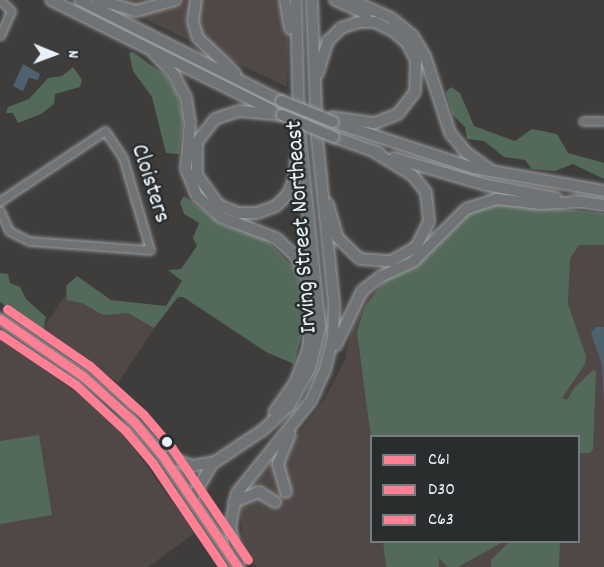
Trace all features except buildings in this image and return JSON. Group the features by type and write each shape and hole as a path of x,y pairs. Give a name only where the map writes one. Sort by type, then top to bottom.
{"main road":[{"path":"51,0 282,115 334,137 373,151 486,184 604,205"},
{"path":"80,0 282,101 314,108 332,119 420,152 496,173 604,191"},
{"path":"98,0 136,11 175,0"},
{"path":"196,0 194,26 203,45 257,89"},
{"path":"285,0 291,72 297,88"},
{"path":"296,0 297,88"},
{"path":"312,0 314,108"},
{"path":"334,0 351,9 396,22"},
{"path":"351,0 396,22 409,31 422,50 454,139 467,153 496,173"},
{"path":"314,108 321,55 337,31 355,22 370,21 399,34 411,49 417,67 417,86 407,106 379,122 332,119"},
{"path":"152,51 174,75 186,98 190,122 186,170 197,196 221,217 258,228 281,242 299,261 309,284 312,326 304,363 289,393 255,435"},
{"name":"Irving Street Northeast","path":"192,499 214,462 283,413 298,394 318,335 319,301 299,126 297,88"},
{"name":"Irving Street Northeast","path":"239,567 230,528 234,502 245,479 300,415 325,370 335,312 314,108"},
{"path":"282,115 230,112 204,129 196,146 195,169 204,190 219,205 252,214 271,208 284,198 295,175 299,126"},
{"path":"319,172 336,234 345,248 366,261 396,260 423,238 429,221 429,202 415,177 373,151"},
{"path":"325,370 362,291 380,277 414,261 465,209 497,199 541,204 580,202"},
{"path":"0,319 103,392 162,455 239,567"},
{"path":"286,492 280,478 279,459 300,415"},
{"path":"162,455 192,466 214,462"},
{"path":"234,502 259,492 275,502"}],"street":[{"path":"0,0 11,11 0,36"},
{"path":"583,121 604,121"},
{"name":"Cloisters","path":"0,201 105,131 123,158 150,250 29,241 9,231 0,211"}],"shaded area":[{"path":"105,0 289,0 287,87"},
{"path":"604,216 604,567 256,567 243,547 240,504 249,486 295,438 324,400 345,360 354,314 364,298 391,278"},
{"path":"69,290 163,315 118,383 41,331"},
{"path":"0,338 86,399 123,433 195,533 148,567 0,567"}],"green space":[{"path":"133,52 165,75 177,94 183,118 179,154 166,153 152,97 133,71 129,53"},
{"path":"73,67 82,80 80,87 55,94 54,104 41,114 18,123 13,113 6,113 8,107 29,99 48,78 62,76"},
{"path":"451,87 460,93 474,126 515,141 532,129 557,134 568,153 604,163 604,179 573,164 555,171 532,169 525,160 504,157 484,141 467,139 465,127 452,114 446,92"},
{"path":"184,196 221,224 266,239 295,269 303,298 304,326 294,364 266,352 183,297 178,297 154,328 128,313 103,315 82,303 67,300 66,286 77,276 111,300 166,306 182,281 168,270 181,269 197,246 193,238 199,223 184,214 180,202"},
{"path":"491,202 604,213 604,245 579,245 570,259 568,304 586,356 585,364 562,398 567,400 574,388 593,370 596,371 593,449 590,453 580,453 580,435 371,435 357,332 365,306 387,278 460,218"},
{"path":"0,273 8,274 10,283 20,287 26,299 46,317 43,331 0,302"},
{"path":"39,435 52,515 0,524 0,441"},
{"path":"383,543 501,543 458,567 448,567 439,558 439,567 386,567"},
{"path":"508,543 560,543 559,567 491,567 491,560"}],"water":[{"path":"23,64 40,74 38,80 29,78 23,91 13,86"},
{"path":"596,327 604,327 604,404 602,365 591,333"}],"transit line":[{"name":"C63","path":"7,309 90,366 143,414 172,448 248,560"},
{"name":"C61","path":"0,319 83,376 134,422 162,455 238,567"},
{"name":"D30","path":"0,334 76,385 125,430 152,462 223,567"}]}
